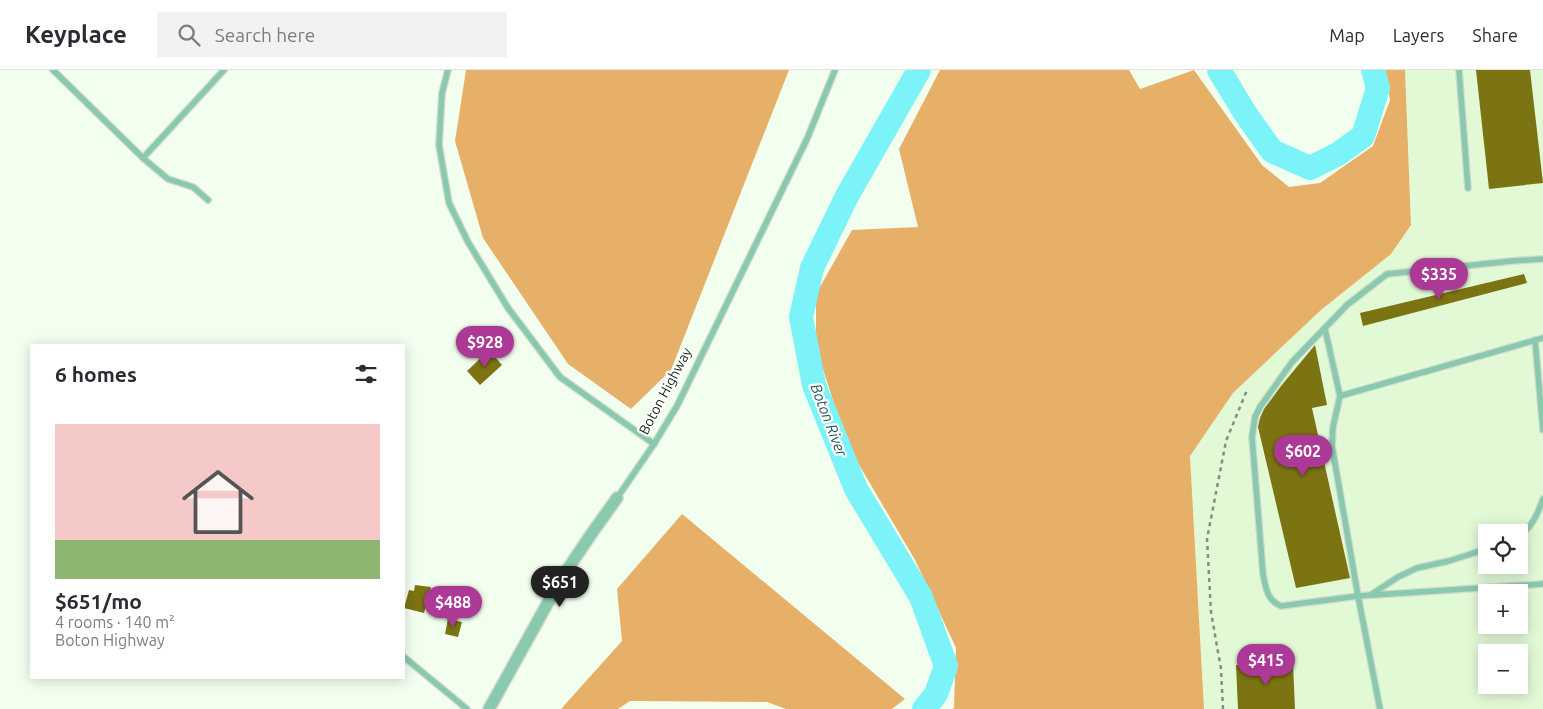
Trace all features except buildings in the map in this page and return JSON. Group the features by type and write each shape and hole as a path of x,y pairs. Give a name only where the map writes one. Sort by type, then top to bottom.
{"street":[{"name":"Boton Highway","path":"489,709 561,579 617,498"}],"lane":[{"path":"53,70 168,179 192,187 208,200"},
{"path":"144,158 225,70"},
{"path":"448,70 442,93 439,145 448,203 468,242 508,308 560,377 654,444"},
{"name":"Boton Highway","path":"617,498 677,406 807,139 835,70"},
{"path":"1459,70 1468,188"},
{"path":"1543,260 1512,261 1388,274 1347,305 1292,362 1260,407 1255,417 1252,437 1263,574 1266,589 1273,602 1281,606 1358,596 1543,584"},
{"path":"1324,329 1340,396 1332,427 1332,446 1380,709"},
{"path":"1340,396 1543,338"},
{"path":"1535,340 1543,430"},
{"path":"1528,528 1536,518 1543,499"},
{"path":"1370,596 1398,577 1417,568 1478,552"},
{"path":"405,659 467,709"}],"path":[{"path":"1223,709 1221,669 1212,612 1207,539 1226,441 1246,390"}],"shaded area":[{"path":"466,70 789,70 671,370 631,409 568,364 483,238 455,141"},
{"path":"940,70 1129,70 1140,89 1194,70 1262,165 1289,187 1320,183 1373,146 1390,100 1385,70 1405,70 1411,225 1391,254 1321,310 1233,393 1190,456 1204,709 952,709 954,708 956,648 915,560 848,446 816,348 816,294 852,230 918,227 899,149"},
{"path":"1405,70 1543,70 1543,709 1204,709 1190,456 1233,393 1321,310 1391,254 1411,225"},
{"path":"682,514 905,699 892,709 786,709 767,702 630,701 618,709 561,709 622,641 617,589"}],"waterway":[{"name":"Boton River","path":"919,70 847,196 812,268 801,317 814,385 856,489 921,597 946,666 936,694 924,709"},
{"name":"Boton River","path":"1219,70 1245,113 1272,151 1310,168 1338,154 1363,136 1378,88 1373,70"}]}
